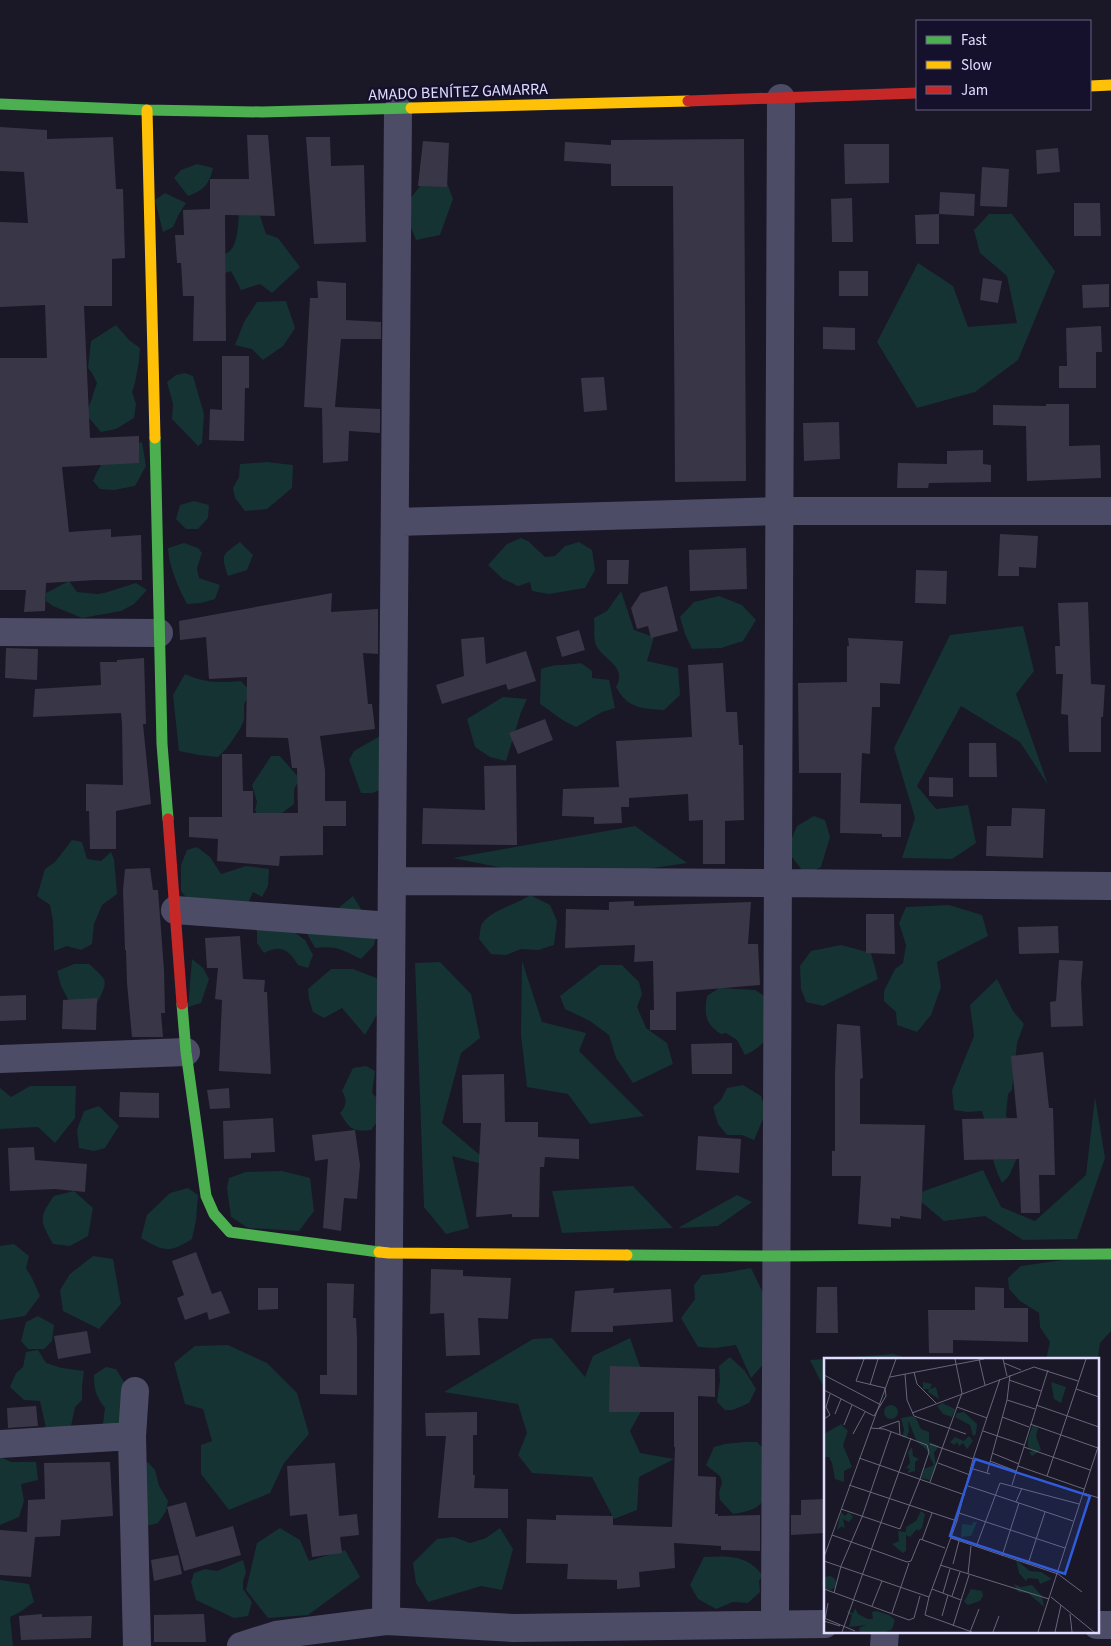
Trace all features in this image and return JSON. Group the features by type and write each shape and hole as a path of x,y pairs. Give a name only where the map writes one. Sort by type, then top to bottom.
{"street":[{"path":"1091,86 1111,85"},
{"name":"AMADO BENÍTEZ GAMARRA","path":"0,104 147,110 262,112 398,110 916,93"},
{"path":"775,1624 781,98"},
{"path":"147,110 162,744 186,1052 206,1196 214,1214 230,1232 389,1253 776,1256 1111,1254"},
{"path":"386,1621 398,110"},
{"path":"395,522 780,511 1111,511"},
{"path":"0,632 159,633"},
{"path":"392,882 1111,886"},
{"path":"175,910 392,926"},
{"path":"0,1059 186,1052"},
{"path":"135,1391 132,1436 137,1646"},
{"path":"0,1444 132,1436"},
{"path":"241,1646 276,1635 386,1621 513,1637 775,1624 824,1624"},
{"path":"1098,1625 1111,1625"}],"green space":[{"path":"197,164 213,168 208,183 188,196 174,178 181,170"},
{"path":"425,180 447,183 453,199 440,235 416,240 407,218 405,205"},
{"path":"165,193 186,203 173,227 163,232 155,200"},
{"path":"239,213 260,216 266,234 278,238 300,267 272,293 260,284 241,290 231,271 219,275 214,254 226,254 231,250 237,235"},
{"path":"989,214 1012,214 1055,271 1018,360 975,392 917,408 877,342 918,263 953,286 968,327 1017,323 1007,276 980,253 974,230"},
{"path":"286,301 295,328 283,346 263,360 252,349 235,345 244,322 257,302"},
{"path":"116,325 129,340 140,348 132,392 136,404 134,418 116,429 101,432 89,418 87,410 97,383 88,368 91,341"},
{"path":"185,373 193,376 204,414 202,443 198,446 172,419 173,404 167,382 176,375"},
{"path":"142,442 146,466 135,486 114,490 100,489 93,481 97,471 106,459 117,451"},
{"path":"267,462 293,465 292,488 267,509 245,511 235,498 233,488 239,477 240,464"},
{"path":"194,501 209,505 208,518 198,529 186,529 176,519 180,505"},
{"path":"521,538 528,541 545,557 555,556 565,546 579,542 592,550 595,570 585,588 549,594 532,591 530,582 518,586 503,579 488,565 507,544"},
{"path":"240,542 253,555 247,570 228,576 224,556"},
{"path":"184,543 198,548 202,553 197,568 199,578 220,585 215,599 187,604 175,577 168,548"},
{"path":"69,581 77,592 104,593 136,583 147,590 134,604 121,611 82,618 53,606 46,601 46,593"},
{"path":"621,591 634,630 654,637 647,661 678,668 680,695 664,710 642,708 625,700 616,687 619,680 617,668 596,645 594,618 607,611"},
{"path":"719,596 742,605 756,620 743,641 721,648 692,649 680,617 694,602"},
{"path":"1023,626 1034,671 1016,694 1048,785 1020,742 961,706 917,786 936,809 968,805 976,843 952,859 902,858 915,818 894,748 950,635"},
{"path":"581,663 592,671 592,678 609,680 615,708 602,712 576,727 540,704 541,669"},
{"path":"185,674 213,682 241,681 251,692 244,704 244,720 240,729 227,748 218,757 179,751 173,695"},
{"path":"503,697 527,699 521,712 506,761 490,757 475,747 467,719"},
{"path":"387,732 383,789 372,793 361,793 349,760 354,751"},
{"path":"271,756 280,756 300,779 294,789 294,804 282,813 261,821 255,810 257,802 252,785"},
{"path":"814,816 825,820 830,837 821,867 806,875 791,856 791,840 797,826"},
{"path":"635,826 687,863 566,881 453,858"},
{"path":"72,840 82,842 87,859 101,861 111,852 114,859 117,894 102,905 94,924 92,944 81,950 67,946 54,951 53,921 50,905 37,896 45,869 55,862"},
{"path":"197,847 210,857 221,874 246,866 269,869 268,886 262,897 253,892 246,908 206,923 181,891 181,865 187,850"},
{"path":"530,895 550,905 557,921 554,945 538,950 521,949 506,955 491,954 479,939 482,924 491,915"},
{"path":"353,896 363,912 379,925 374,945 361,959 339,949 329,947 315,948 306,932"},
{"path":"949,905 982,915 988,936 937,962 941,987 931,1015 917,1032 897,1025 896,1012 884,1001 884,991 895,969 903,963 906,945 899,923 906,907"},
{"path":"257,928 294,932 305,940 313,955 308,968 298,965 288,952 284,950 275,949 264,953 257,943"},
{"path":"841,945 871,953 878,979 823,1006 806,1002 801,989 800,966 811,951"},
{"path":"192,959 203,968 209,979 201,1003 188,1007"},
{"path":"522,961 542,1022 586,1033 579,1051 644,1116 590,1124 568,1094 527,1087 521,1035"},
{"path":"440,962 471,994 480,1038 461,1053 442,1123 494,1167 452,1156 469,1228 446,1234 424,1207 415,963"},
{"path":"74,964 89,964 105,981 97,1004 70,1003 61,986 57,971"},
{"path":"600,965 622,965 639,982 642,994 637,1007 646,1028 667,1043 673,1064 633,1083 616,1058 609,1035 590,1021 565,1009 560,996"},
{"path":"331,969 353,969 379,979 386,999 365,1035 342,1008 324,1018 313,1012 308,989"},
{"path":"997,979 1013,1011 1024,1024 1017,1043 1012,1090 1008,1094 1006,1115 1013,1136 1017,1158 1009,1176 1002,1183 992,1156 982,1111 967,1112 954,1110 952,1090 974,1036 970,1005"},
{"path":"719,988 755,990 766,997 768,1032 755,1050 745,1055 737,1040 726,1033 721,1034 712,1026 707,1018 707,996"},
{"path":"366,1066 375,1071 372,1093 382,1103 380,1118 371,1130 355,1130 346,1123 340,1113 346,1102 342,1091 353,1068"},
{"path":"743,1085 761,1096 766,1112 754,1140 742,1135 727,1135 718,1124 713,1107 721,1100 727,1088"},
{"path":"30,1086 76,1086 75,1118 55,1143 38,1127 0,1129 0,1088 11,1097"},
{"path":"1095,1097 1105,1158 1077,1239 1023,1240 985,1216 944,1221 913,1195 983,1170 1001,1207 1035,1221 1086,1175"},
{"path":"99,1106 119,1126 105,1148 94,1151 79,1148 77,1130 84,1111"},
{"path":"282,1171 310,1178 314,1211 299,1231 248,1228 231,1217 227,1188 229,1178 246,1172"},
{"path":"633,1186 673,1228 562,1233 552,1191"},
{"path":"188,1188 198,1195 192,1239 177,1247 166,1249 155,1246 141,1238 147,1215 170,1193"},
{"path":"74,1191 93,1208 88,1236 70,1246 53,1244 43,1225 43,1215 54,1196"},
{"path":"737,1195 752,1202 718,1226 678,1228"},
{"path":"14,1244 29,1256 26,1268 40,1296 25,1316 0,1320 0,1246"},
{"path":"1111,1253 1111,1331 1100,1343 1098,1358 1046,1358 1050,1342 1040,1327 1039,1313 1020,1301 1009,1289 1008,1278 1021,1266"},
{"path":"93,1256 113,1259 121,1304 99,1329 63,1311 60,1290 70,1274"},
{"path":"751,1268 768,1303 769,1358 751,1378 736,1345 715,1348 698,1347 681,1318 695,1299 694,1285 702,1275"},
{"path":"38,1316 54,1325 52,1341 44,1349 28,1349 21,1341 26,1322"},
{"path":"552,1338 585,1377 593,1356 630,1338 650,1395 630,1431 640,1453 674,1459 639,1477 637,1510 614,1519 592,1477 532,1473 518,1455 527,1433 518,1404 444,1392 533,1339"},
{"path":"228,1345 267,1363 297,1393 309,1434 284,1463 270,1493 229,1510 201,1474 201,1445 212,1441 203,1409 185,1404 174,1363 195,1346"},
{"path":"38,1350 46,1363 62,1368 84,1371 82,1400 75,1407 70,1431 46,1428 40,1401 24,1400 10,1387 16,1373 23,1367 26,1352"},
{"path":"893,1354 907,1358 838,1358"},
{"path":"730,1357 745,1371 756,1389 749,1403 733,1410 725,1410 717,1402 720,1380 719,1366"},
{"path":"824,1359 824,1388 810,1360"},
{"path":"106,1367 116,1369 129,1390 125,1427 103,1424 105,1408 96,1393 94,1375"},
{"path":"744,1442 757,1442 767,1452 768,1486 763,1501 756,1507 733,1514 720,1500 719,1493 722,1482 720,1476 706,1465 714,1447"},
{"path":"0,1457 11,1462 36,1462 38,1480 21,1484 24,1501 19,1517 0,1525"},
{"path":"148,1462 155,1470 159,1486 168,1501 166,1511 158,1523 147,1526 135,1477"},
{"path":"280,1528 300,1540 309,1561 345,1550 360,1577 308,1615 268,1618 246,1590 257,1543"},
{"path":"500,1528 513,1549 502,1590 481,1586 428,1602 416,1583 413,1563 437,1539 454,1537 470,1543 486,1538"},
{"path":"704,1557 729,1557 750,1563 762,1575 759,1581 760,1592 748,1603 733,1602 716,1609 698,1599 690,1585"},
{"path":"243,1560 246,1572 243,1589 252,1602 248,1616 234,1618 196,1600 191,1582 194,1573 205,1569 217,1571"},
{"path":"0,1580 29,1584 34,1602 10,1617 13,1646 0,1646"}],"building":[{"path":"0,127 47,130 47,139 113,137 116,189 123,189 125,258 112,259 112,306 84,306 90,438 139,436 139,463 62,467 69,532 111,529 111,537 141,535 142,580 46,583 45,611 24,612 26,590 0,590 0,358 47,358 45,305 0,307 0,222 28,223 24,172 0,171"},
{"path":"247,135 268,135 275,216 225,215 226,341 193,341 194,296 183,296 181,263 177,263 175,235 184,235 183,210 210,209 210,179 249,179"},
{"path":"306,137 330,137 331,166 364,165 366,242 314,244"},
{"path":"744,139 746,481 675,482 673,186 611,186 611,164 564,161 565,142 611,145 611,140"},
{"path":"423,141 449,143 447,187 418,186"},
{"path":"844,144 889,144 889,183 845,184"},
{"path":"1058,148 1060,172 1037,174 1036,150"},
{"path":"982,167 1009,169 1007,207 980,206"},
{"path":"940,192 975,194 974,216 939,214"},
{"path":"852,198 853,242 832,242 831,199"},
{"path":"1074,203 1100,203 1101,236 1074,236"},
{"path":"939,214 939,244 916,244 915,215"},
{"path":"839,271 868,271 868,296 839,296"},
{"path":"983,278 1002,281 998,303 980,300"},
{"path":"317,281 346,283 346,320 381,322 381,339 341,339 335,407 380,409 380,433 349,431 348,461 323,463 322,408 304,407 310,298 318,298"},
{"path":"1109,284 1109,307 1083,308 1082,285"},
{"path":"1101,326 1102,352 1096,352 1096,388 1059,388 1059,366 1067,366 1066,328"},
{"path":"823,327 855,328 855,350 823,349"},
{"path":"222,356 249,356 249,388 245,388 244,441 209,440 210,409 222,410"},
{"path":"604,377 607,410 584,412 581,378"},
{"path":"1046,404 1069,404 1069,446 1100,445 1101,478 1027,481 1026,426 993,425 993,405 1046,406"},
{"path":"839,422 840,459 804,461 803,423"},
{"path":"983,450 983,464 991,465 991,482 929,483 928,488 897,488 898,463 947,464 947,451"},
{"path":"1000,534 1038,536 1036,568 1019,567 1019,576 998,576"},
{"path":"746,548 747,589 690,591 689,550"},
{"path":"607,560 629,560 628,584 607,584"},
{"path":"916,570 947,571 946,604 915,603"},
{"path":"667,586 678,631 651,638 648,626 637,629 631,608 641,593"},
{"path":"332,593 331,612 378,609 378,654 363,653 368,704 372,704 375,729 320,736 325,770 325,801 346,801 346,826 323,826 323,855 280,856 279,866 217,861 218,839 189,837 189,817 222,817 222,754 242,754 243,791 253,791 253,813 298,813 297,768 292,768 288,738 246,737 247,677 209,679 206,637 180,640 179,621"},
{"path":"1088,602 1091,684 1105,685 1103,717 1101,717 1101,752 1069,752 1068,715 1061,714 1063,674 1056,674 1055,646 1060,646 1058,603"},
{"path":"579,630 585,650 562,657 556,637"},
{"path":"484,637 486,664 526,651 536,681 508,690 506,684 442,704 436,685 464,676 461,639"},
{"path":"848,638 903,641 900,684 880,683 880,707 872,707 870,754 862,753 860,803 901,804 901,837 882,837 882,834 840,833 841,773 799,773 798,683 847,682"},
{"path":"6,648 38,649 37,680 5,678"},
{"path":"144,658 146,724 143,724 151,804 116,811 116,849 90,849 89,811 86,811 86,784 123,785 121,713 33,717 35,689 101,685 100,662 117,662 117,660"},
{"path":"723,663 726,712 737,712 739,745 743,745 744,820 725,821 725,864 703,864 703,820 689,821 688,794 629,798 629,807 621,807 622,823 594,824 594,817 562,816 563,789 619,787 616,741 692,737 688,665"},
{"path":"545,719 553,740 518,754 509,733"},
{"path":"969,743 996,743 997,777 969,777"},
{"path":"516,765 517,845 422,844 423,808 485,810 484,766"},
{"path":"929,777 953,778 953,797 929,796"},
{"path":"1012,808 1045,809 1043,858 986,856 987,826 1011,826"},
{"path":"150,868 153,890 158,890 164,970 165,1013 161,1013 163,1037 132,1037 125,950 123,890 125,869"},
{"path":"634,901 634,906 751,902 748,944 758,944 760,985 676,992 676,1030 650,1030 650,1010 654,1010 653,961 634,962 635,945 565,948 566,909 609,910 609,902"},
{"path":"866,914 894,914 895,954 866,953"},
{"path":"1058,926 1059,953 1019,954 1018,927"},
{"path":"240,936 243,979 265,980 264,992 267,992 271,1074 219,1071 222,1000 215,999 218,968 207,968 205,938"},
{"path":"1059,960 1083,961 1081,983 1083,1026 1051,1027 1050,1002 1056,1001"},
{"path":"26,995 26,1020 0,1021 0,996"},
{"path":"97,998 96,1030 62,1029 63,1000"},
{"path":"837,1024 860,1026 863,1078 860,1079 860,1124 925,1125 921,1219 900,1216 900,1219 891,1218 891,1227 858,1224 861,1176 832,1176 832,1151 835,1151"},
{"path":"732,1043 732,1074 692,1074 691,1044"},
{"path":"1043,1052 1049,1108 1053,1108 1055,1175 1039,1175 1040,1213 1021,1213 1019,1159 964,1160 962,1119 1017,1118 1011,1056"},
{"path":"504,1074 505,1122 538,1122 538,1137 579,1139 579,1159 545,1157 544,1167 540,1167 539,1217 512,1217 512,1214 476,1217 481,1123 463,1123 462,1075"},
{"path":"229,1088 230,1108 210,1109 207,1090"},
{"path":"120,1092 159,1093 159,1118 119,1117"},
{"path":"273,1118 275,1152 251,1153 251,1158 224,1159 223,1121"},
{"path":"355,1130 360,1165 357,1199 344,1198 341,1231 323,1228 328,1159 315,1161 312,1135"},
{"path":"698,1136 741,1139 739,1173 696,1170"},
{"path":"34,1147 35,1160 87,1164 85,1192 55,1189 10,1191 8,1148"},
{"path":"196,1252 212,1294 221,1291 230,1313 209,1320 207,1312 185,1320 177,1298 184,1295 172,1261"},
{"path":"431,1269 463,1270 463,1276 511,1278 508,1319 478,1318 480,1355 446,1356 444,1313 430,1314"},
{"path":"327,1283 354,1284 353,1318 356,1318 357,1395 320,1394 320,1375 327,1375"},
{"path":"817,1287 837,1287 838,1333 816,1333"},
{"path":"975,1287 1004,1288 1004,1308 1028,1308 1028,1342 953,1340 953,1353 929,1353 928,1310 975,1310"},
{"path":"258,1288 278,1288 278,1309 258,1310"},
{"path":"614,1288 613,1293 671,1289 673,1322 613,1326 613,1332 571,1332 575,1291"},
{"path":"87,1331 91,1353 58,1359 54,1336"},
{"path":"610,1366 715,1369 715,1397 698,1396 698,1476 716,1477 715,1514 718,1514 718,1516 760,1515 760,1551 721,1550 721,1546 674,1543 675,1568 639,1572 640,1587 617,1589 617,1580 567,1579 568,1564 526,1563 527,1519 556,1520 556,1515 613,1516 613,1525 672,1527 675,1447 674,1412 609,1412"},
{"path":"36,1406 38,1426 8,1428 7,1408"},
{"path":"477,1412 477,1435 473,1435 474,1488 508,1489 508,1518 438,1518 446,1436 426,1436 425,1413"},
{"path":"110,1462 113,1516 61,1520 60,1536 35,1537 31,1577 0,1575 0,1530 27,1532 28,1500 45,1499 44,1463"},
{"path":"335,1463 339,1516 357,1514 359,1535 340,1537 342,1553 312,1557 307,1514 290,1516 287,1466"},
{"path":"824,1499 824,1533 791,1535 791,1515 801,1515 801,1500"},
{"path":"186,1502 196,1537 233,1526 241,1555 184,1571 167,1507"},
{"path":"178,1555 182,1574 154,1581 151,1560"},
{"path":"42,1614 42,1617 92,1616 91,1638 21,1640 19,1616"},
{"path":"204,1614 206,1642 154,1642 154,1615"}],"traffic: fast":[{"path":"0,104 147,110 262,112 411,108"},
{"path":"155,438 162,744 168,819"},
{"path":"182,1004 186,1052 206,1196 214,1214 230,1232 379,1252"},
{"path":"627,1255 1111,1254"}],"traffic: slow":[{"path":"1091,86 1111,85"},
{"path":"411,108 688,101"},
{"path":"147,110 155,438"},
{"path":"379,1252 627,1255"}],"traffic: jam":[{"path":"688,101 916,93"},
{"path":"168,819 182,1004"}]}
